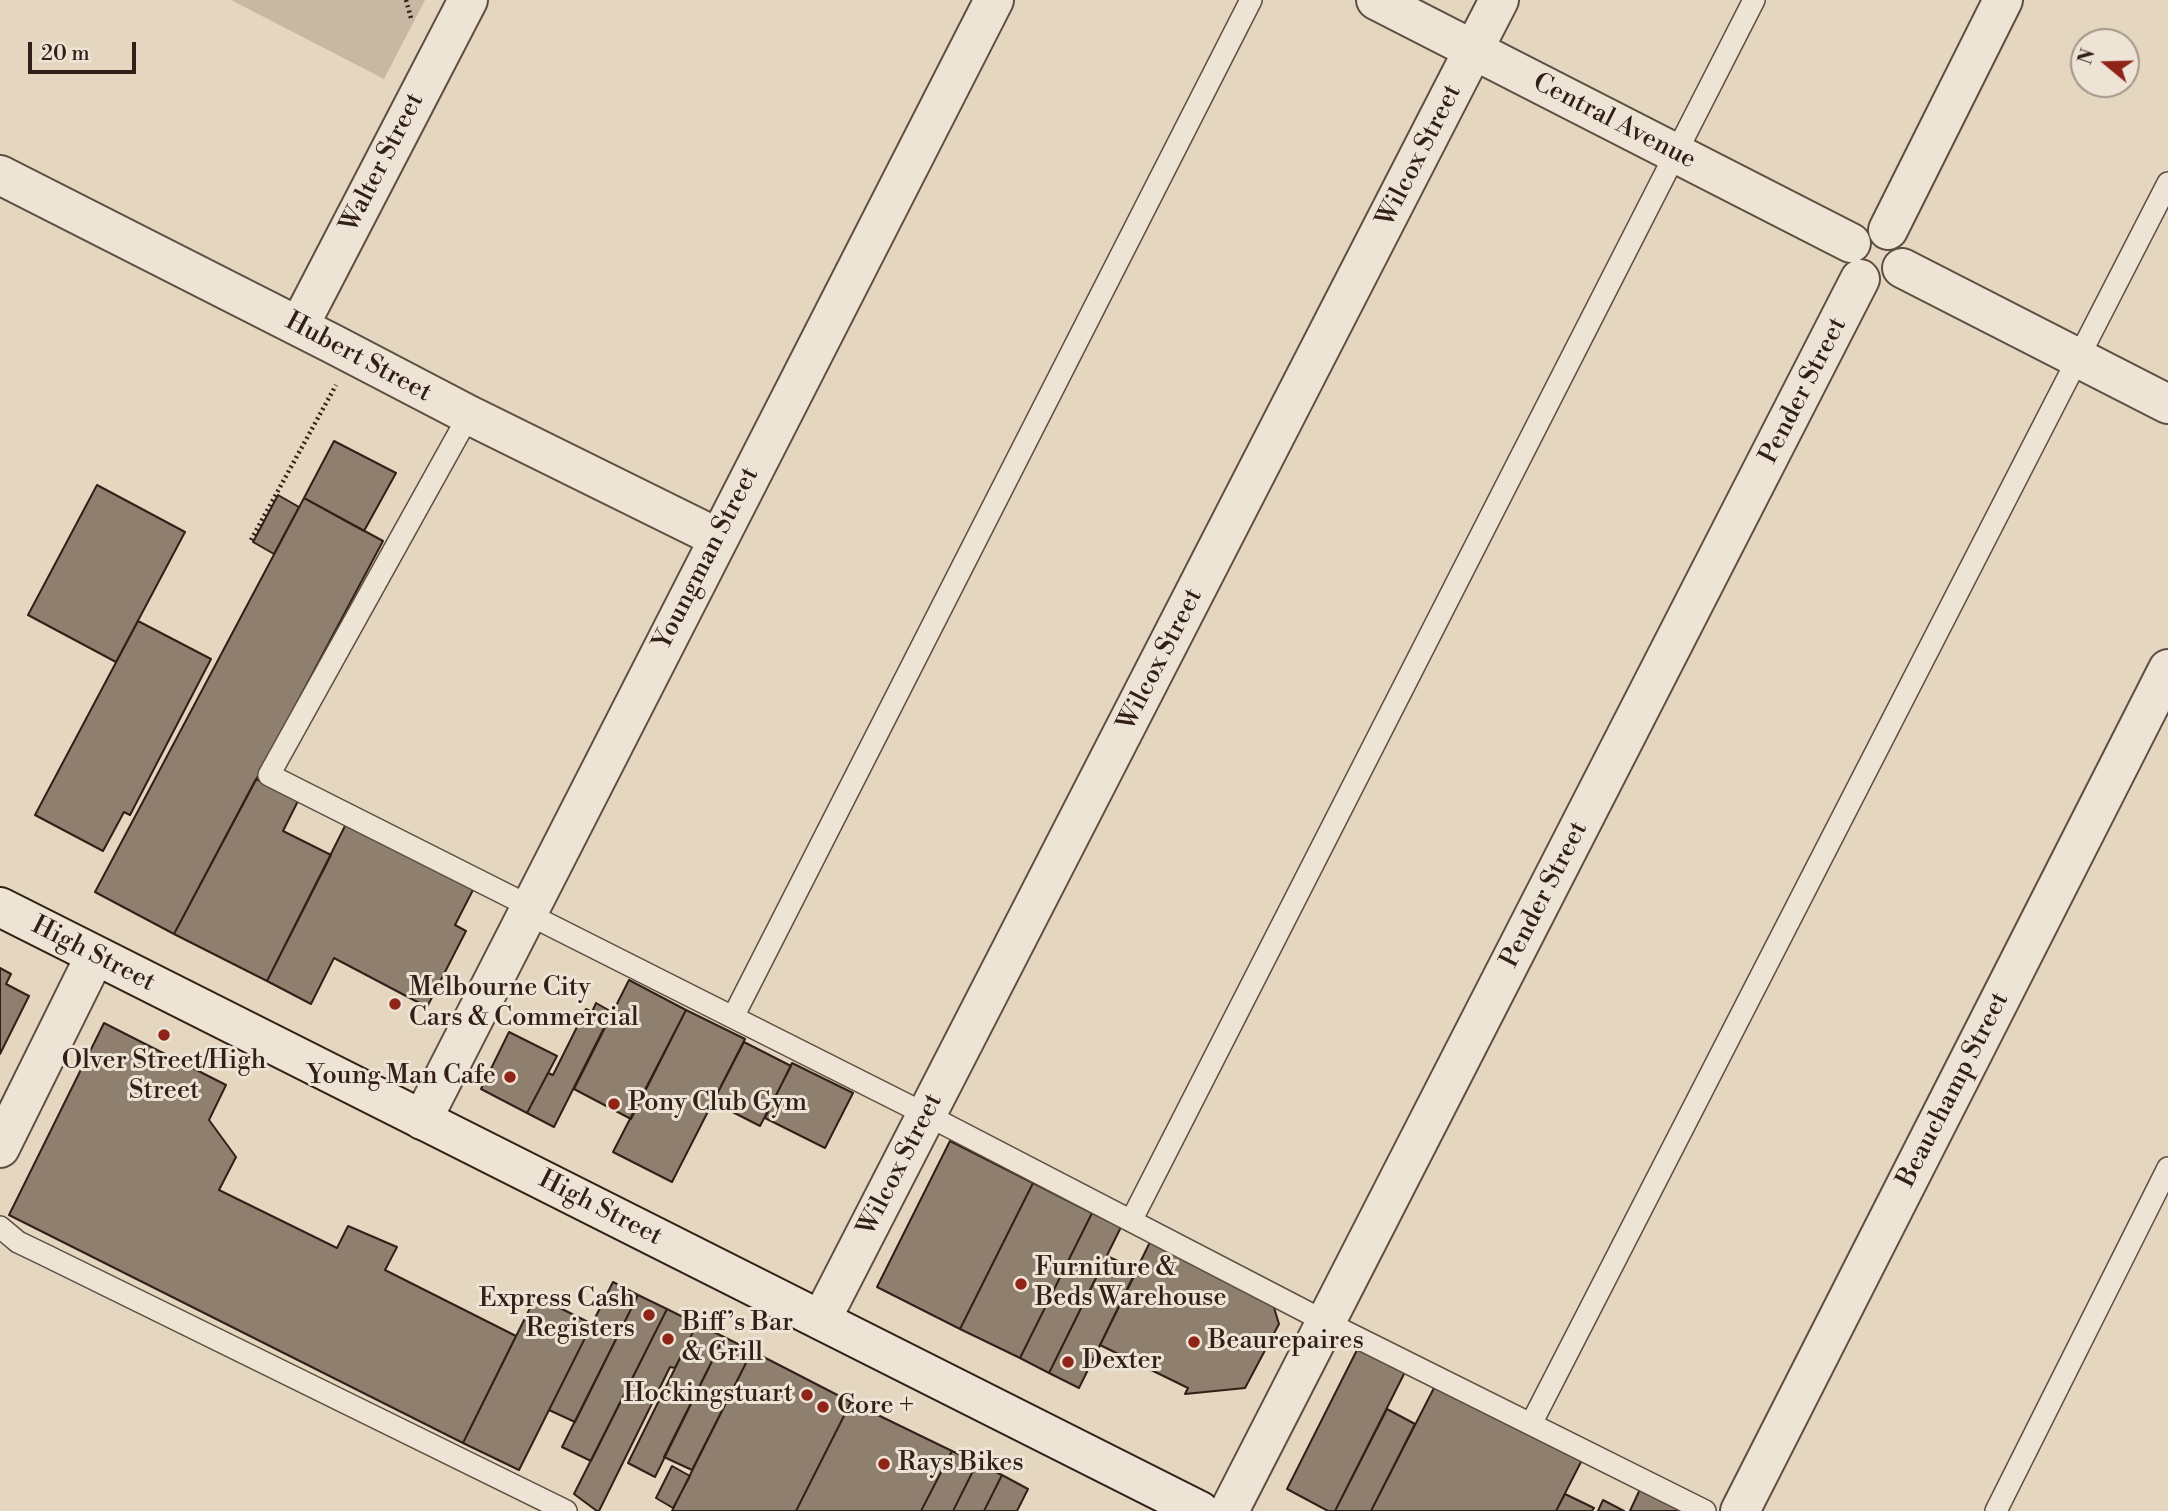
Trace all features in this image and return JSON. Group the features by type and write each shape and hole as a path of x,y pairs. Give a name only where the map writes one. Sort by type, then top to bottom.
{"street":[{"name":"Walter Street","path":"299,327 468,0"},
{"name":"Youngman Street","path":"422,1120 994,0"},
{"name":"Central Avenue","path":"1376,0 1675,153 1856,261"},
{"name":"Wilcox Street","path":"821,1320 1499,0"},
{"path":"1888,230 2003,0"},
{"name":"Hubert Street","path":"0,176 469,415 718,537"},
{"path":"1872,228 1888,230 1896,235 1904,251 1902,268 1896,276 1879,285 1856,261 1863,231 1872,228"},
{"name":"Pender Street","path":"1229,1511 1856,261"},
{"path":"1902,268 2168,404"},
{"name":"Beauchamp Street","path":"1740,1511 2168,669"},
{"name":"High Street","path":"0,907 1200,1511"},
{"path":"0,1148 95,956"}],"lane":[{"path":"733,1017 1251,0"},
{"path":"1131,1221 1754,0"},
{"path":"1531,1424 2168,183"},
{"path":"469,415 269,775 1326,1322 1706,1511"},
{"path":"1996,1511 2168,1168"},
{"path":"0,1227 18,1242 566,1511"}],"path":[{"path":"406,0 411,18"},
{"path":"251,540 353,354"}],"shaded area":[{"path":"231,0 425,0 384,79"}],"building":[{"path":"334,441 396,473 364,531 304,498"},
{"path":"97,485 185,532 116,662 28,615"},
{"path":"278,495 299,507 274,554 253,542"},
{"path":"304,498 383,541 174,934 95,892"},
{"path":"138,621 211,659 130,815 124,812 103,851 35,815"},
{"path":"256,779 298,801 283,831 331,855 267,981 174,934"},
{"path":"348,820 475,886 455,925 466,931 427,1007 334,958 311,1004 267,981"},
{"path":"0,968 11,974 6,984 29,996 0,1054"},
{"path":"629,980 686,1010 631,1119 574,1089"},
{"path":"596,1003 612,1012 554,1127 527,1113 548,1073 553,1075 586,1009 592,1012"},
{"path":"686,1010 745,1039 672,1182 613,1152"},
{"path":"104,1023 226,1085 209,1120 236,1157 219,1190 337,1248 348,1226 397,1247 385,1270 516,1336 463,1443 9,1215"},
{"path":"509,1032 557,1056 527,1113 481,1089"},
{"path":"744,1042 791,1066 760,1126 713,1102"},
{"path":"792,1063 853,1093 825,1148 765,1118"},
{"path":"950,1141 1033,1183 960,1329 877,1287"},
{"path":"1033,1183 1092,1213 1020,1358 960,1329"},
{"path":"1092,1213 1121,1227 1049,1373 1020,1358"},
{"path":"1150,1242 1272,1301 1279,1324 1245,1388 1185,1394 1188,1388 1100,1345"},
{"path":"1107,1256 1137,1270 1079,1388 1049,1373"},
{"path":"613,1282 638,1295 575,1422 549,1410"},
{"path":"638,1295 667,1309 591,1461 562,1447"},
{"path":"536,1296 592,1324 519,1470 463,1443"},
{"path":"667,1309 697,1324 675,1368 670,1367 597,1511 574,1494"},
{"path":"697,1324 724,1337 655,1477 628,1463"},
{"path":"724,1337 752,1351 692,1470 664,1457"},
{"path":"1359,1346 1406,1370 1335,1511 1328,1511 1287,1489"},
{"path":"752,1351 851,1402 796,1511 672,1511"},
{"path":"1436,1384 1583,1458 1556,1511 1371,1511"},
{"path":"851,1402 952,1451 921,1511 796,1511"},
{"path":"1387,1409 1415,1424 1371,1511 1335,1511"},
{"path":"952,1451 977,1463 953,1511 921,1511"},
{"path":"977,1463 1002,1475 984,1511 953,1511"},
{"path":"672,1466 690,1476 673,1508 656,1498"},
{"path":"1002,1475 1028,1489 1017,1511 984,1511"},
{"path":"1641,1487 1687,1511 1630,1511"},
{"path":"1565,1494 1594,1508 1592,1511 1556,1511"},
{"path":"1603,1500 1624,1511 1598,1511"}],"place":[{"name":"Melbourne City Cars & Commercial","path":"395,1004"},
{"name":"Olver Street/High Street","path":"164,1035"},
{"name":"Young Man Cafe","path":"510,1077"},
{"name":"Pony Club Gym","path":"614,1104"},
{"name":"Furniture & Beds Warehouse","path":"1021,1284"},
{"name":"Express Cash Registers","path":"649,1315"},
{"name":"Biff’s Bar & Grill","path":"668,1339"},
{"name":"Beaurepaires","path":"1194,1342"},
{"name":"Dexter","path":"1068,1362"},
{"name":"Hockingstuart","path":"807,1395"},
{"name":"Core +","path":"823,1407"},
{"name":"Rays Bikes","path":"884,1464"}]}
